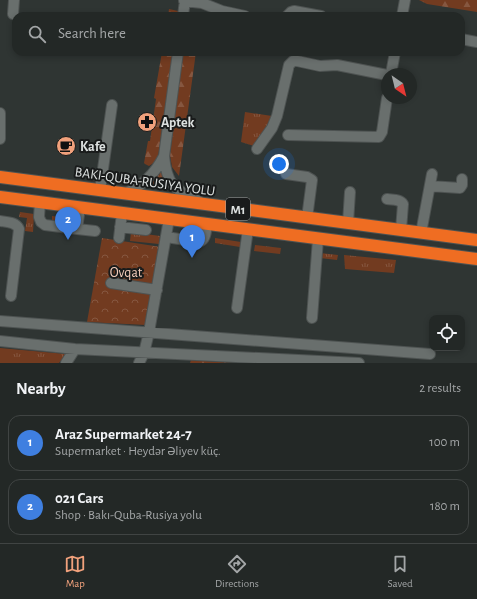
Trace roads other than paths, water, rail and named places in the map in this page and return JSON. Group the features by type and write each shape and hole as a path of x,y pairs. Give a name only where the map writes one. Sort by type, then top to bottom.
{"highway":[{"name":"M1","path":"0,177 477,240"},
{"name":"M1","path":"0,198 80,207 477,260"}],"street":[{"path":"13,12 14,0"},
{"path":"183,12 185,0 202,3 227,12"},
{"path":"403,12 405,0"},
{"path":"465,40 477,42"},
{"path":"177,56 164,156 166,172 173,187 206,204"},
{"path":"392,68 394,56"},
{"path":"257,149 272,128 277,116 289,65 293,61 320,66 337,65 381,74"},
{"path":"288,135 378,137 382,132 386,104"},
{"path":"100,190 112,106"},
{"path":"0,113 0,139"},
{"path":"124,194 139,187 148,179 160,164 164,156"},
{"path":"286,174 307,177 312,180 307,218"},
{"path":"421,233 432,174"},
{"path":"430,186 460,188 462,185 462,179"},
{"path":"348,223 350,192"},
{"path":"387,199 398,200 403,204 401,230"},
{"path":"40,202 39,217 41,222 45,225 95,231"},
{"path":"76,229 80,207"},
{"path":"119,238 122,213"},
{"path":"139,363 144,353 149,332 169,219"},
{"path":"0,220 13,223 18,226 19,230 11,296"},
{"path":"166,237 199,242 204,238 207,224"},
{"path":"120,227 146,230"},
{"path":"238,308 248,230"},
{"path":"312,318 318,239"},
{"path":"111,283 157,290"},
{"path":"0,321 430,354"},
{"path":"0,341 75,349 244,360 359,363"},
{"path":"66,363 75,349"}],"place":[{"name":"Aptek","path":"147,122"},
{"name":"Kafe","path":"66,146"},
{"name":"021 Cars","path":"68,240"},
{"name":"Araz Supermarket 24-7","path":"192,258"}],"park label":[{"name":"Ovqat","path":"126,272"}]}
